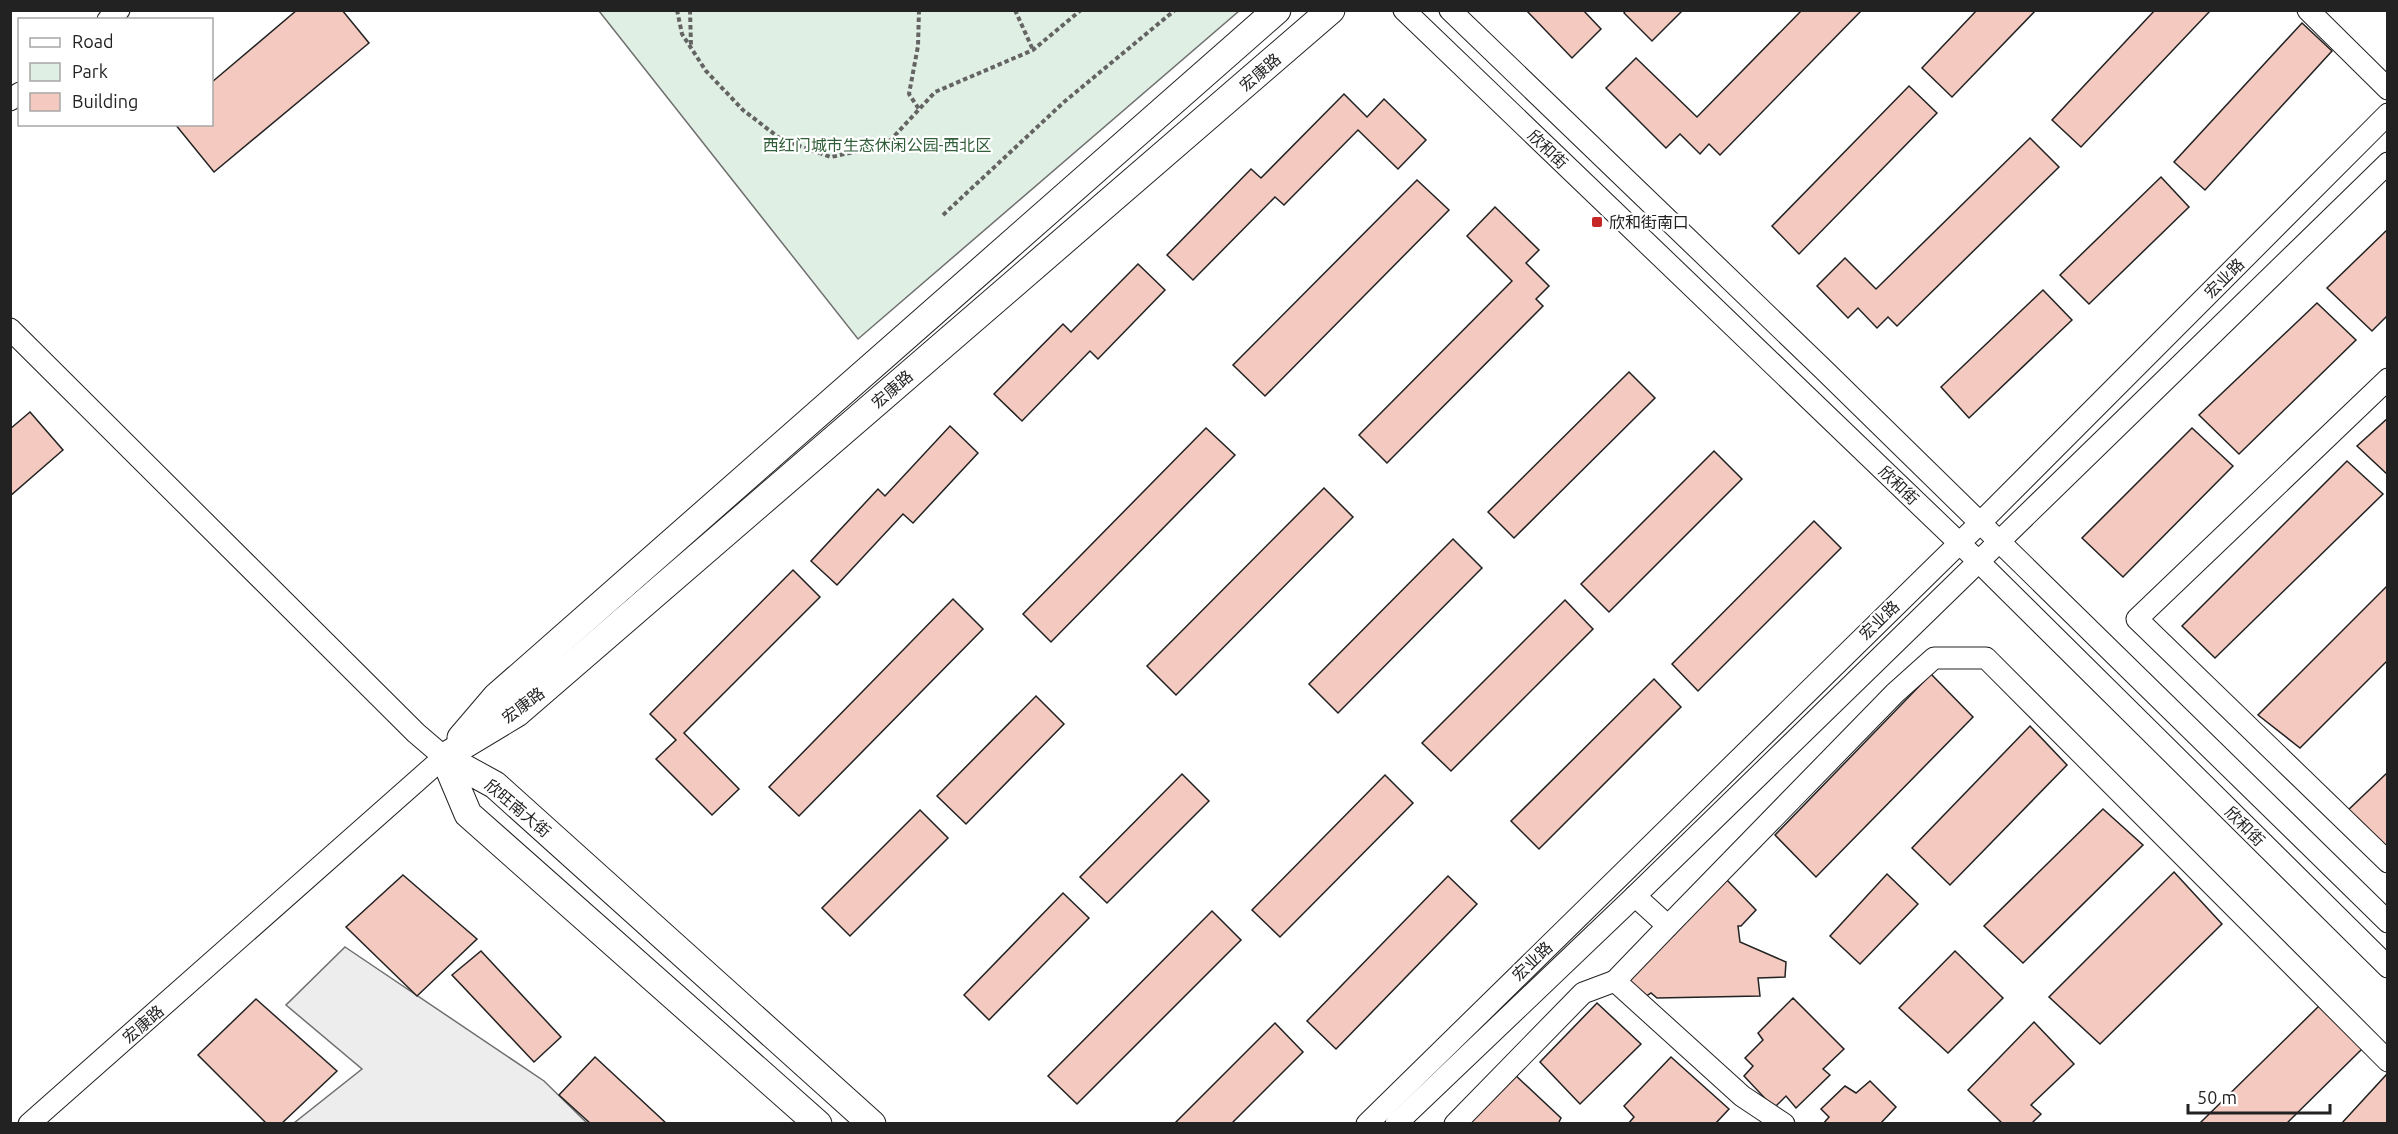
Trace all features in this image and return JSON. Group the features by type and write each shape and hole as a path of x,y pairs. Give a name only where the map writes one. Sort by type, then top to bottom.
{"main road":[{"name":"宏康路","path":"444,757 505,689 1277,10"},
{"name":"宏康路","path":"444,757 517,713 1331,10"},
{"name":"欣旺南大街","path":"444,757 468,814 818,1124"},
{"name":"欣旺南大街","path":"444,757 495,785 872,1124"}],"street":[{"name":"欣和街","path":"1404,10 1978,561 2388,968"},
{"name":"欣和街","path":"1450,10 1824,370 1998,543 2388,922"},
{"path":"2308,10 2388,88"},
{"path":"1535,137 1527,124 1532,116 1545,112 1558,116"},
{"name":"宏业路","path":"1366,1124 1958,542 1979,524 2388,114"},
{"name":"宏业路","path":"1396,1124 1635,896 2388,163"},
{"path":"10,328 408,724 444,757"},
{"path":"1802,392 1817,395 1826,392 1830,385 1824,370"},
{"path":"2388,379 2137,620 2388,862"},
{"path":"1455,1124 1583,993 1615,981 1895,693 1934,658 1986,658 2388,1061"},
{"path":"2141,723 2134,710 2136,702 2145,700 2187,727"},
{"name":"宏康路","path":"29,1124 444,757"},
{"path":"1635,896 1668,926"},
{"path":"1615,981 1742,1096 1784,1124"}],"path":[{"path":"677,10 682,34 706,71 743,110 782,140 831,157 886,145 935,92 1033,50 1081,10"},
{"path":"690,10 691,47"},
{"path":"919,10 918,46 909,94 919,109"},
{"path":"1015,10 1033,50"},
{"path":"943,215 1064,102 1174,10"}],"green space":[{"name":"西红门城市生态休闲公园-西北区","path":"599,11 1239,11 858,339"}],"shaded area":[{"path":"345,947 544,1081 587,1123 294,1123 362,1069 286,1005"}],"building":[{"path":"297,10 342,10 369,43 214,172 177,126 213,126 213,81"},
{"path":"1526,10 1583,10 1601,29 1572,58"},
{"path":"1626,10 1683,10 1652,41 1624,13"},
{"path":"1802,10 1862,10 1720,155 1709,144 1700,154 1680,134 1666,148 1606,88 1636,58 1697,117"},
{"path":"1977,10 2036,10 1952,97 1922,68"},
{"path":"2155,10 2210,11 2081,147 2052,120"},
{"path":"2302,23 2332,51 2205,190 2174,162"},
{"path":"1909,86 1937,113 1799,254 1772,226"},
{"path":"1344,94 1367,117 1384,99 1426,140 1398,169 1358,130 1284,205 1275,197 1193,280 1167,255 1251,169 1261,178"},
{"path":"2030,138 2059,167 1897,326 1888,317 1877,328 1858,308 1848,318 1817,286 1845,258 1876,289"},
{"path":"2161,177 2189,207 2089,304 2060,275"},
{"path":"1417,180 1449,210 1265,396 1233,365"},
{"path":"1495,207 1539,250 1526,263 1549,286 1536,299 1543,306 1387,463 1359,435 1512,281 1467,236"},
{"path":"2388,229 2388,315 2372,331 2327,288"},
{"path":"1138,264 1165,290 1098,359 1090,351 1022,421 994,394 1063,324 1071,332"},
{"path":"2043,290 2072,320 1969,418 1941,387"},
{"path":"2317,303 2356,340 2239,454 2199,415"},
{"path":"1629,372 1655,398 1514,538 1488,512"},
{"path":"30,412 63,450 10,496 10,429"},
{"path":"2388,418 2388,475 2357,446"},
{"path":"950,426 978,453 913,523 903,514 837,585 811,561 878,489 885,496"},
{"path":"1206,428 1235,455 1051,642 1023,614"},
{"path":"2192,428 2233,466 2123,577 2082,538"},
{"path":"1714,451 1742,479 1609,612 1581,584"},
{"path":"2347,461 2383,494 2215,658 2182,626"},
{"path":"1324,488 1353,517 1176,695 1147,666"},
{"path":"1814,521 1841,548 1698,691 1672,664"},
{"path":"1453,539 1482,568 1338,713 1309,684"},
{"path":"793,570 820,597 684,733 739,789 712,815 656,759 676,740 650,714"},
{"path":"2388,585 2388,660 2300,748 2258,715"},
{"path":"953,599 983,629 799,816 769,787"},
{"path":"1565,600 1593,629 1451,771 1422,743"},
{"path":"1931,674 1973,717 1816,877 1775,835"},
{"path":"1654,679 1681,707 1539,849 1511,821"},
{"path":"1036,696 1064,724 966,824 937,796"},
{"path":"2030,726 2067,765 1950,885 1912,848"},
{"path":"2388,772 2388,846 2385,849 2345,813"},
{"path":"1182,774 1209,801 1107,903 1080,877"},
{"path":"1385,775 1413,803 1280,937 1252,910"},
{"path":"2103,809 2143,845 2023,963 1984,926"},
{"path":"920,810 948,838 850,936 822,908"},
{"path":"2174,872 2222,924 2100,1044 2049,997"},
{"path":"1887,874 1918,904 1860,964 1830,936"},
{"path":"403,875 477,939 417,996 346,927"},
{"path":"1448,876 1477,904 1336,1049 1307,1021"},
{"path":"1725,878 1756,910 1741,926 1738,926 1740,942 1786,962 1785,977 1758,978 1760,996 1657,998 1651,993 1642,999 1627,983"},
{"path":"1063,893 1089,918 989,1020 964,995"},
{"path":"1212,911 1241,940 1077,1104 1048,1076"},
{"path":"481,951 561,1037 534,1062 452,975"},
{"path":"1955,951 2003,998 1948,1053 1899,1008"},
{"path":"1793,998 1844,1049 1823,1069 1830,1075 1796,1108 1786,1096 1774,1108 1744,1076 1753,1066 1745,1058 1763,1040 1758,1033"},
{"path":"256,999 337,1071 281,1124 267,1124 198,1055"},
{"path":"1597,1003 1641,1044 1580,1104 1540,1062"},
{"path":"2320,1005 2363,1048 2286,1124 2199,1124"},
{"path":"2034,1022 2074,1064 2031,1105 2041,1114 2031,1124 2003,1124 1968,1090"},
{"path":"1275,1023 1303,1052 1231,1124 1174,1124"},
{"path":"595,1057 667,1124 591,1124 559,1095"},
{"path":"1671,1057 1729,1109 1715,1124 1628,1124 1634,1117 1624,1106"},
{"path":"1513,1073 1561,1118 1558,1124 1469,1124"},
{"path":"2387,1074 2388,1124 2341,1124"},
{"path":"1870,1081 1896,1107 1880,1124 1823,1124 1829,1117 1821,1109 1845,1086 1856,1093"}],"place":[{"name":"欣和街南口","path":"1597,222"}]}
